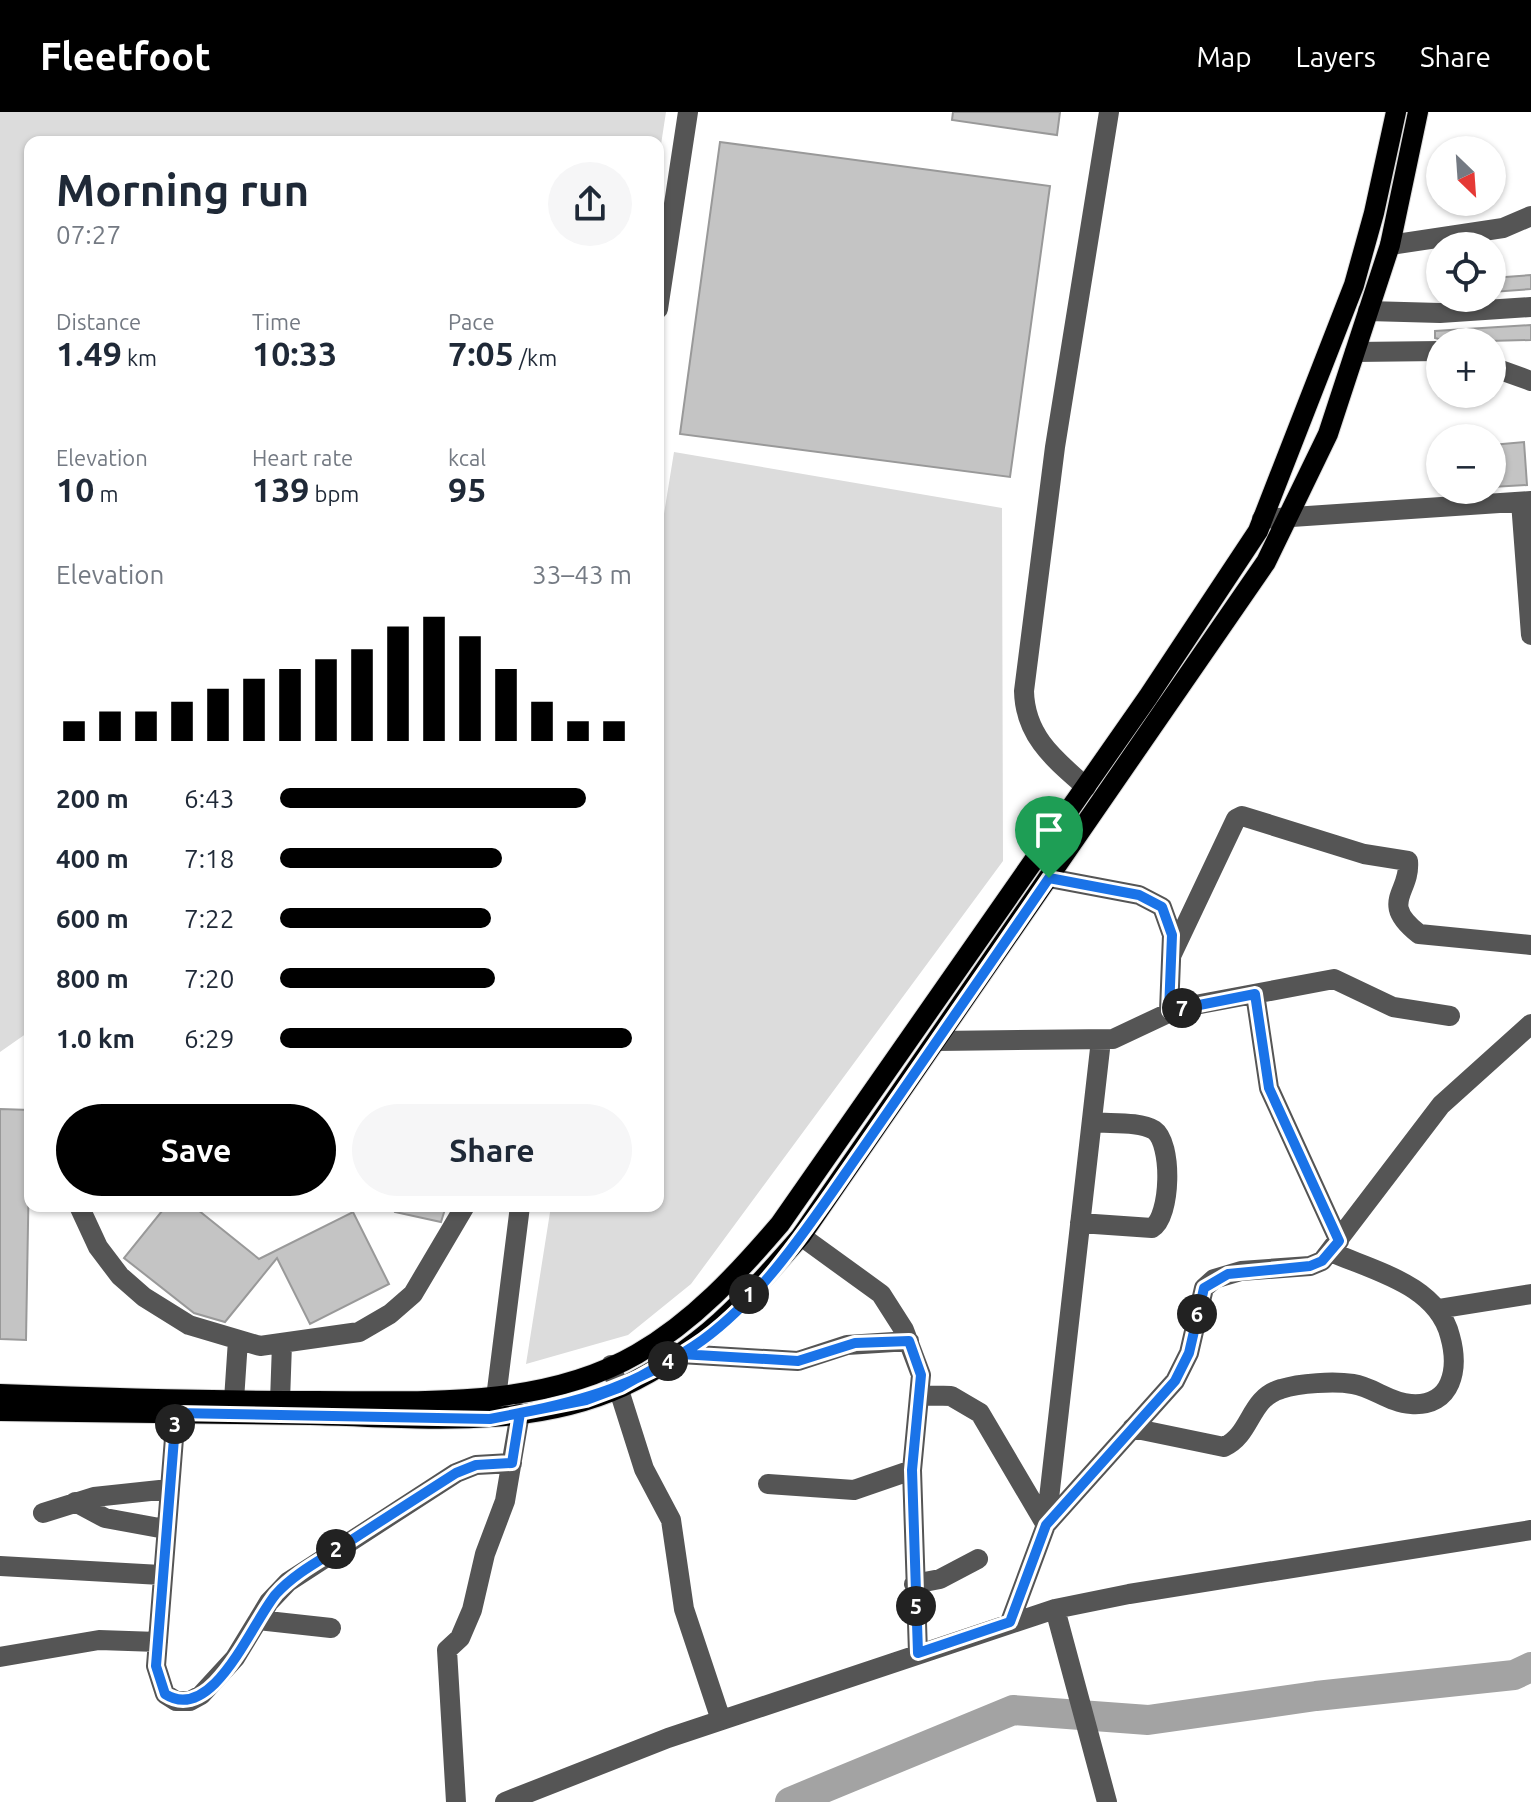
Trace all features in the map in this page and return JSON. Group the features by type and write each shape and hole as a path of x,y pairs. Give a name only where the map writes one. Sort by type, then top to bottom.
{"main road":[{"path":"0,1394 280,1401 483,1401 582,1377 636,1355 727,1287 780,1224 1086,787 1258,531 1354,285 1374,213 1396,112"},
{"path":"0,1411 490,1419 586,1400 621,1387 696,1345 740,1305 801,1236 1249,587 1289,519 1328,434 1390,245 1418,112"}],"street":[{"path":"664,270 688,112"},
{"path":"1086,787 1045,750 1033,733 1025,712 1024,691 1055,447 1109,112"},
{"path":"1390,245 1503,228 1531,216"},
{"path":"1368,311 1440,313 1531,307"},
{"path":"1355,352 1426,351"},
{"path":"1506,372 1531,381"},
{"path":"1262,519 1526,501 1531,635"},
{"path":"1172,954 1233,825 1242,816 1364,854 1408,861 1398,896 1399,910 1406,924 1419,934 1531,945"},
{"path":"1049,878 1139,895 1162,907 1169,920 1172,954 1169,1011"},
{"path":"937,1041 1101,1040 1123,1036 1169,1011 1334,979 1393,1007 1450,1016"},
{"path":"1132,1428 1224,1447 1243,1433 1264,1396 1285,1387 1352,1384 1411,1404 1443,1397 1450,1387 1453,1354 1449,1330 1438,1309 1423,1293 1335,1246 1269,1088 1255,994"},
{"path":"1046,1525 1184,1366 1201,1297 1214,1279 1241,1271 1310,1266 1335,1246 1441,1105 1531,1024"},
{"path":"1010,1622 1046,1525 1101,1040"},
{"path":"1080,1223 1152,1228 1164,1211 1167,1157 1161,1137 1147,1127 1092,1122"},
{"path":"82,1212 98,1247 120,1276 144,1297 189,1325 260,1346 359,1332 390,1314 413,1294 461,1212"},
{"path":"496,1398 519,1212"},
{"path":"801,1236 881,1294 909,1341 921,1375 912,1470 918,1653"},
{"path":"1438,1309 1531,1294"},
{"path":"234,1400 238,1340"},
{"path":"680,1354 798,1361 855,1343 909,1341"},
{"path":"280,1401 282,1344"},
{"path":"611,1365 621,1387 644,1469 671,1520 684,1609 721,1720"},
{"path":"920,1395 951,1396 980,1413 1046,1525"},
{"path":"176,1413 161,1575 158,1681 165,1694 176,1701 190,1701 201,1695 224,1672 279,1591 301,1572 456,1473 476,1465 512,1463"},
{"path":"456,1802 447,1650 460,1638 472,1610 485,1554 505,1501 520,1413"},
{"path":"768,1484 854,1490 912,1470"},
{"path":"43,1513 75,1502 169,1489"},
{"path":"75,1502 105,1518 165,1529"},
{"path":"505,1802 721,1720 1055,1609 1129,1594 1531,1530"},
{"path":"914,1584 940,1579 978,1559"},
{"path":"0,1566 161,1575"},
{"path":"1055,1609 1107,1802"},
{"path":"258,1620 331,1628"},
{"path":"0,1657 99,1640 158,1642"}],"shaded area":[{"path":"0,112 666,112 662,136 24,136 24,1035 0,1052"},
{"path":"674,452 1002,508 1003,861 691,1284 628,1335 526,1364 550,1212 664,1212 664,514"}],"building":[{"path":"953,112 1060,112 1057,135 952,120"},
{"path":"720,142 1050,186 1010,477 680,434"},
{"path":"1531,275 1531,289 1506,291 1506,277"},
{"path":"1531,325 1531,340 1506,341 1506,328 1483,328"},
{"path":"1524,442 1527,485 1506,486 1506,444"},
{"path":"0,1109 24,1110 24,1212 28,1212 26,1340 0,1339"},
{"path":"161,1212 200,1212 259,1259 353,1212 389,1284 310,1324 277,1258 225,1322 194,1313 124,1258"},
{"path":"395,1212 444,1212 441,1222"}],"waterway":[{"path":"790,1802 1013,1710 1148,1720 1316,1696 1514,1675 1531,1667"}],"route":[{"path":"1049,878 801,1236 740,1305 696,1345 621,1387 586,1400 520,1413 512,1463 476,1465 456,1473 301,1572 269,1602 235,1658 212,1686 190,1701 176,1701 165,1694 158,1681 156,1666 176,1413 490,1419 586,1400 621,1387 680,1354 798,1361 855,1343 909,1341 921,1375 913,1447 911,1507 918,1653 1010,1622 1046,1525 1175,1381 1184,1366 1204,1288 1214,1279 1241,1271 1310,1266 1322,1261 1339,1241 1269,1088 1255,994 1169,1011 1172,935 1162,907 1139,895 1049,878"}]}
